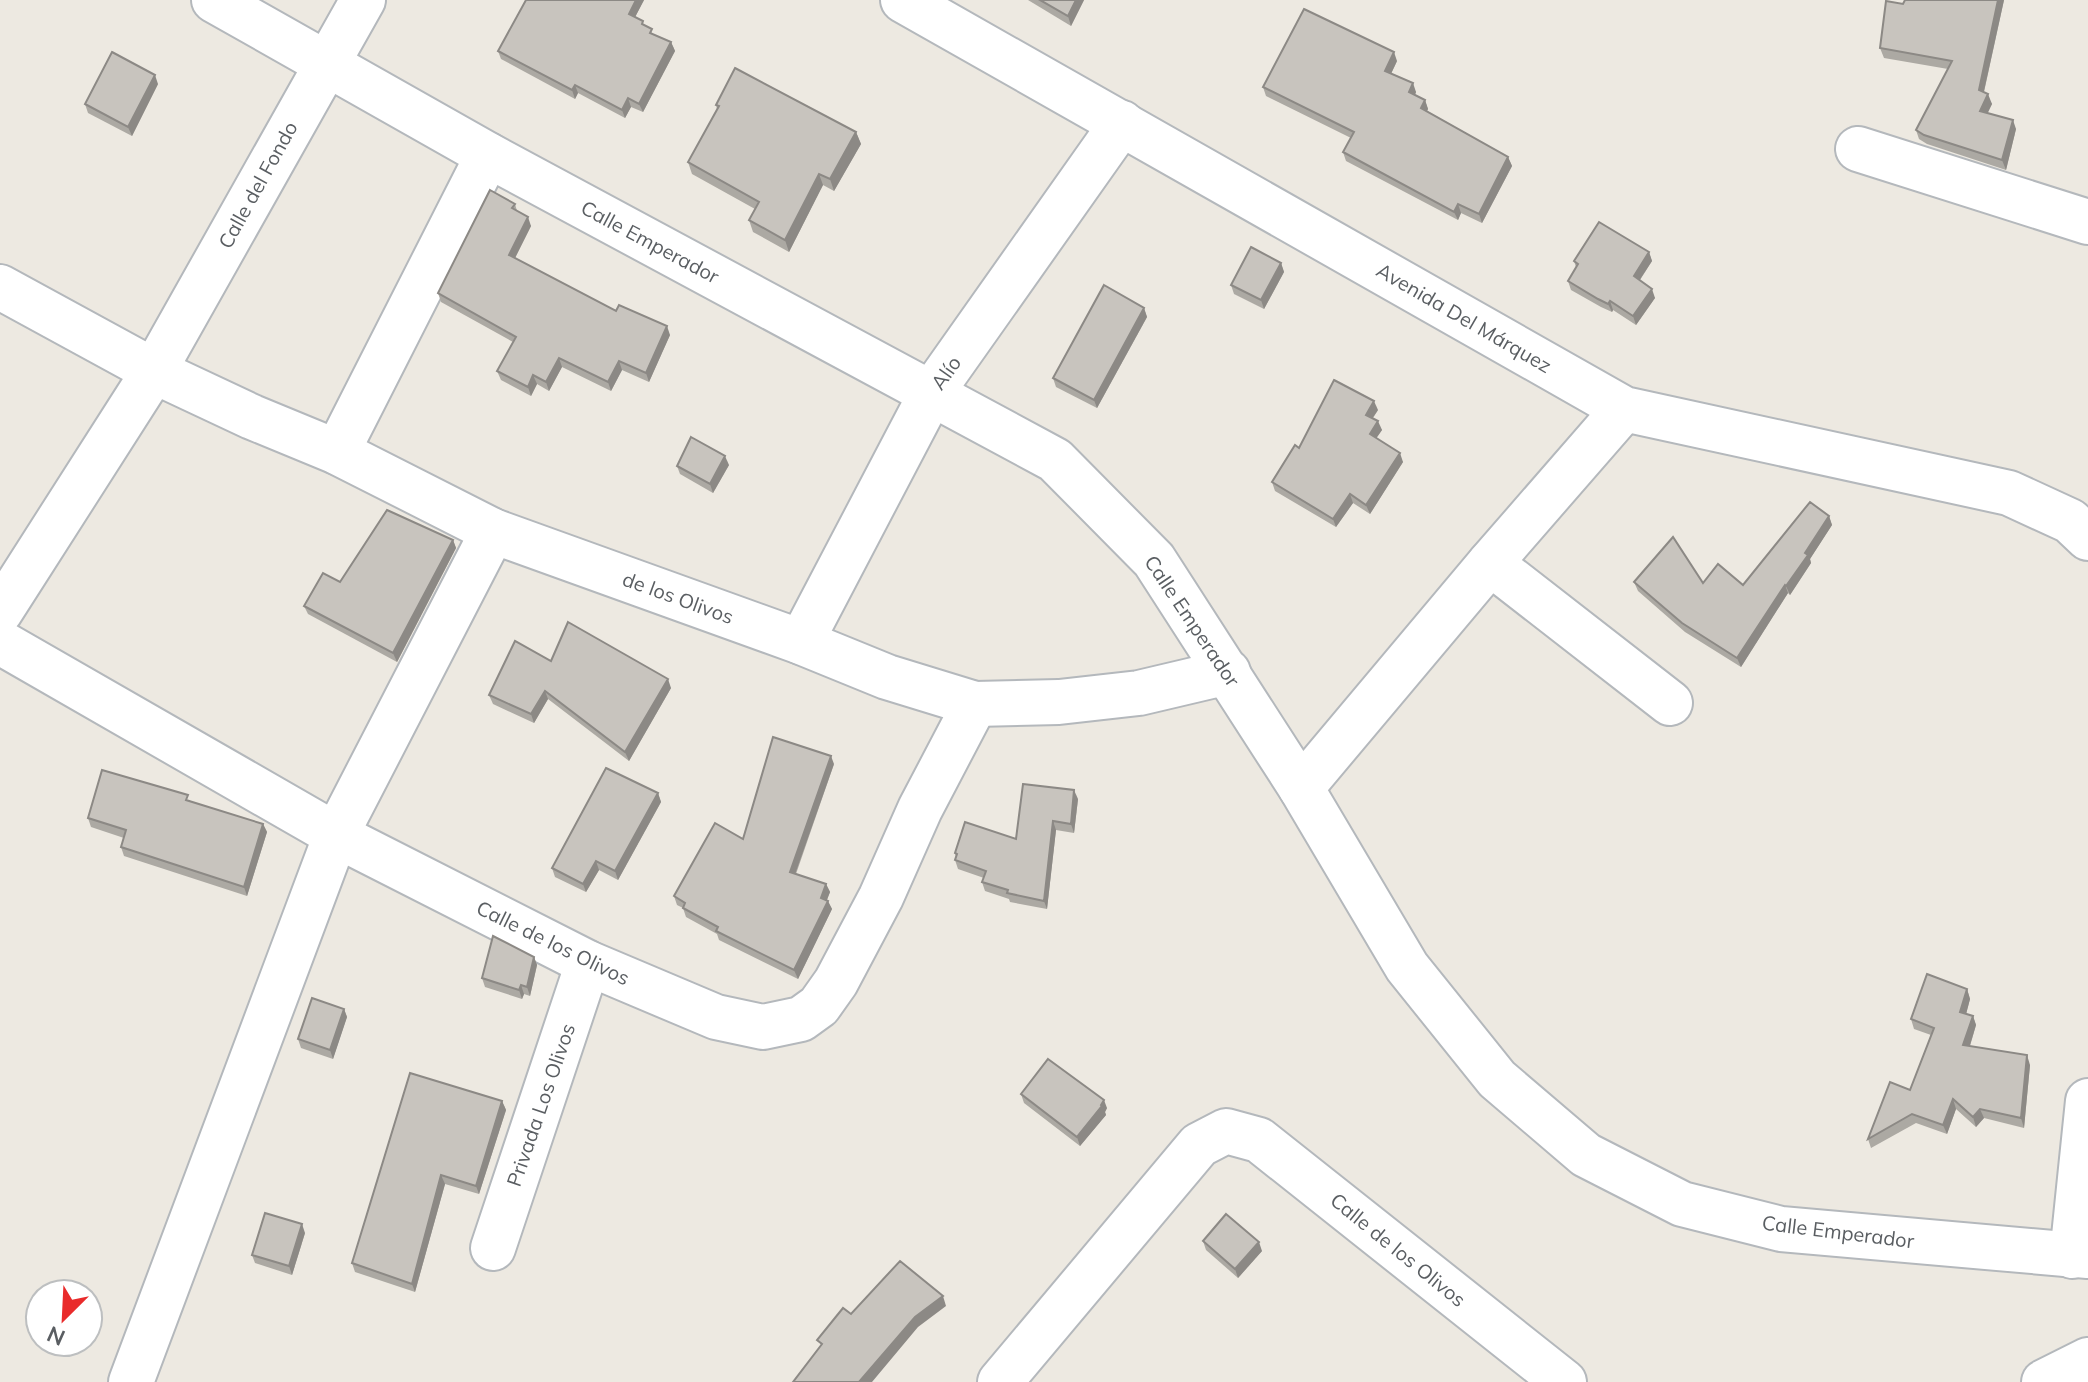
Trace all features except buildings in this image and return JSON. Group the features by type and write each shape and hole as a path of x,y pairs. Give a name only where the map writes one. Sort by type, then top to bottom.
{"street":[{"name":"Calle Emperador","path":"214,0 488,155 1055,460 1154,560 1301,788 1407,967 1497,1079 1586,1155 1682,1204 1781,1229 2080,1256"},
{"name":"Calle del Fondo","path":"0,612 154,371 363,0"},
{"name":"Avenida Del Márquez","path":"903,0 1624,409 2009,493 2079,530"},
{"name":"Alío","path":"801,642 932,392 1122,123"},
{"path":"1858,149 2088,222"},
{"path":"337,452 488,155"},
{"name":"de los Olivos","path":"0,287 154,371 337,452 493,531 801,642 887,677 975,704 1059,702 1139,693 1228,672"},
{"path":"1301,788 1624,409"},
{"path":"131,1382 336,835 493,531"},
{"path":"1490,563 1670,703"},
{"name":"Calle de los Olivos","path":"0,642 336,835 588,963 716,1017 763,1027 801,1019 819,1006 836,982 975,704"},
{"name":"Privada Los Olivos","path":"493,1248 588,963"},
{"path":"2080,1256 2088,1101"},
{"name":"Calle de los Olivos","path":"1000,1382 1199,1145 1226,1131 1259,1140 1564,1382"},
{"path":"2044,1382 2088,1360"}]}
